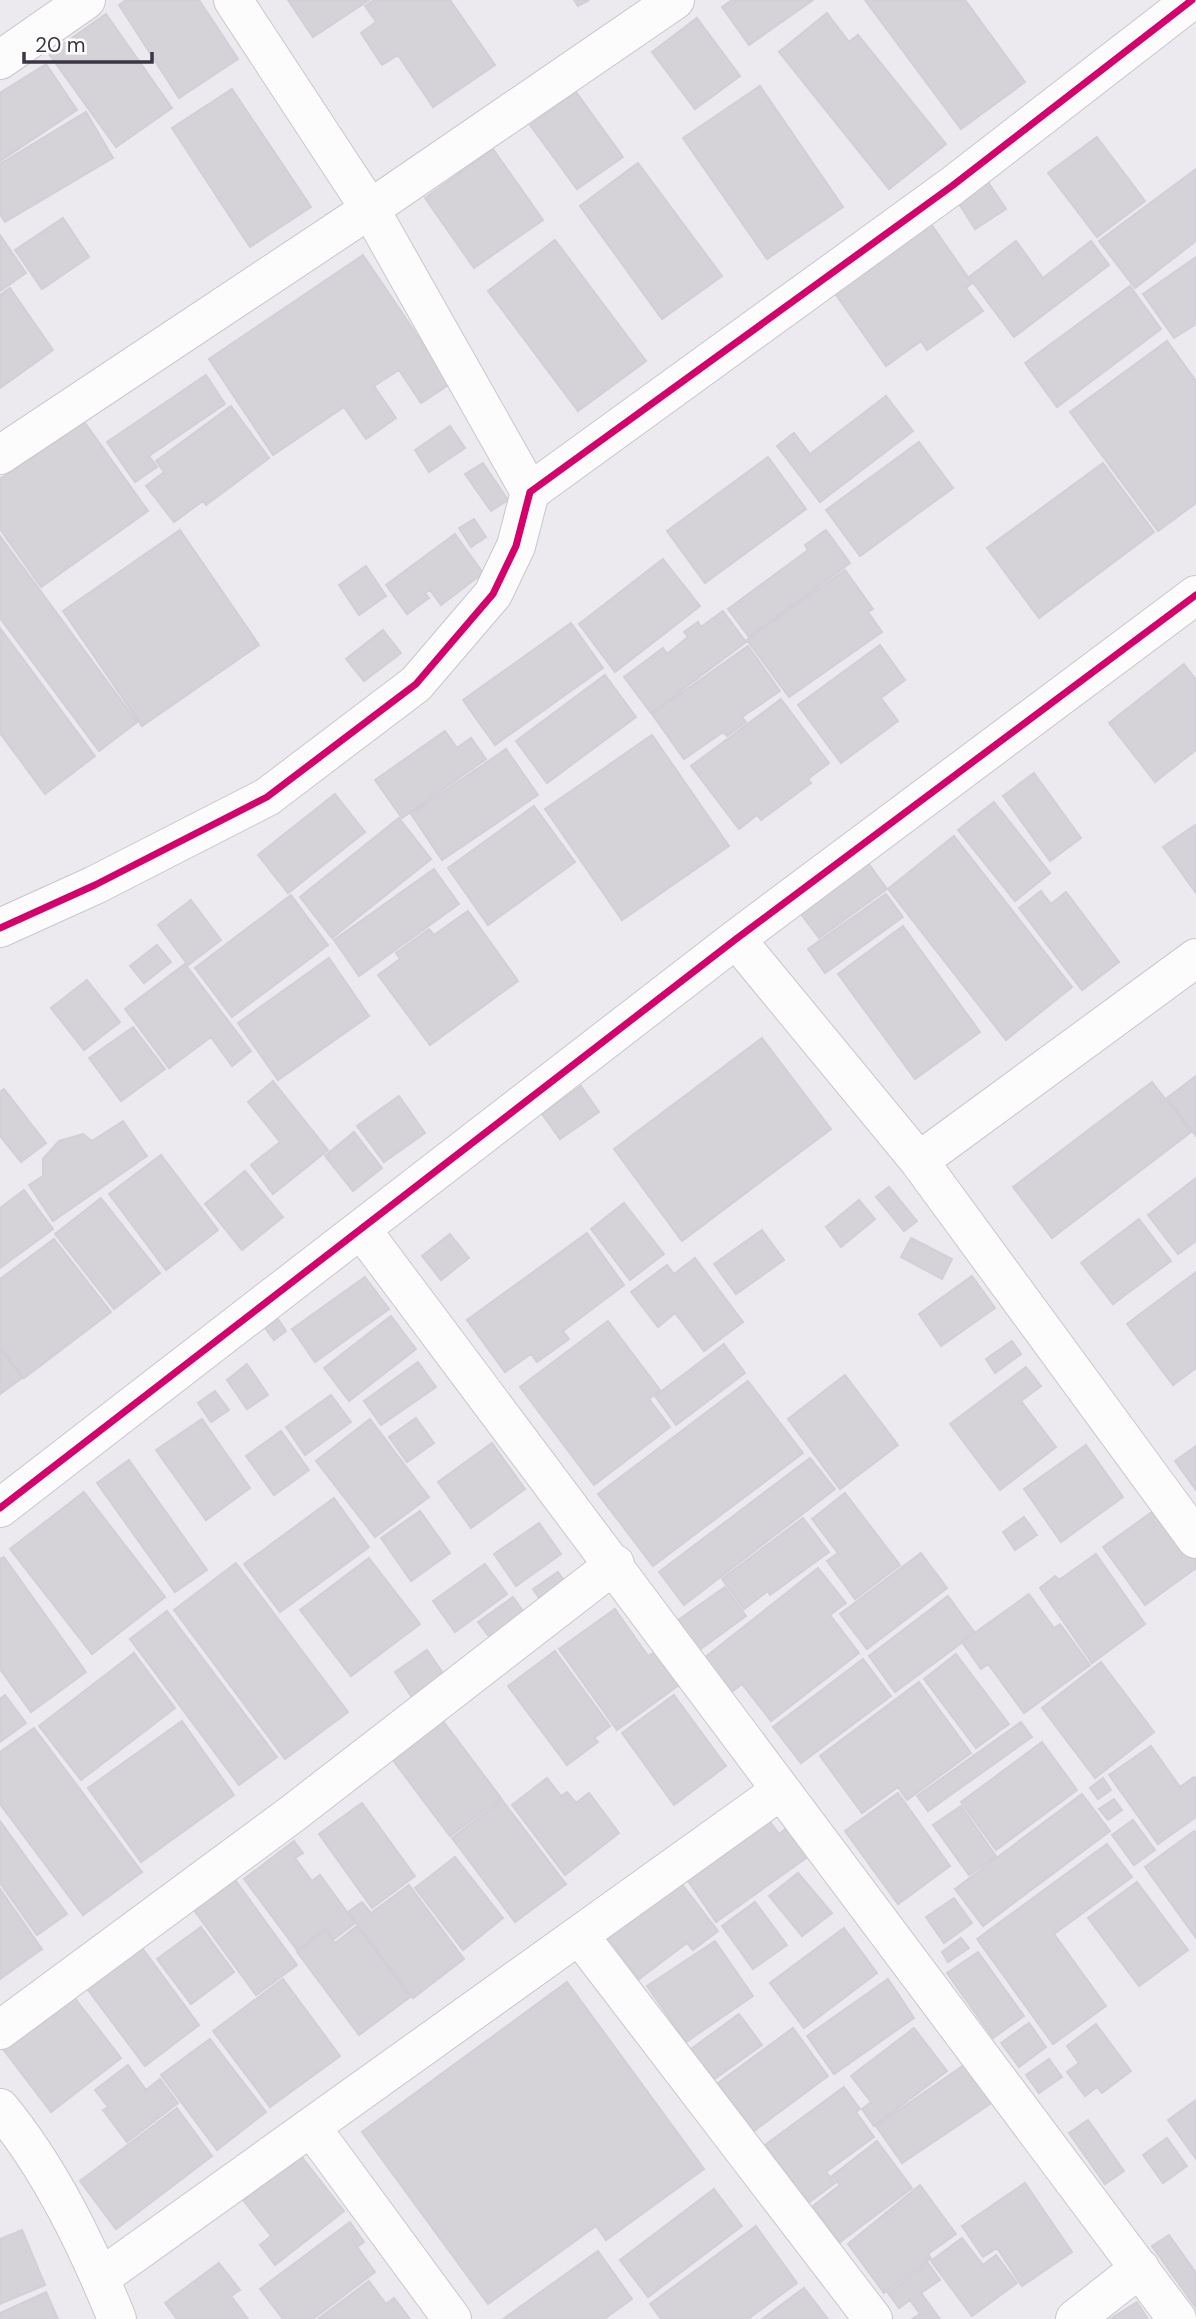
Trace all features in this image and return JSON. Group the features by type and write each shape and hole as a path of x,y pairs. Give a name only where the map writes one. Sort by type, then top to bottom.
{"street":[{"path":"0,60 86,0"},
{"path":"233,0 370,209 530,492"},
{"path":"0,455 370,209 675,0"},
{"path":"0,928 95,885 267,797 416,684 493,594 516,546 530,492 952,186 1192,0"},
{"path":"0,1508 736,939 1196,595"},
{"path":"736,939 919,1161 1196,1539"},
{"path":"919,1161 1196,958"},
{"path":"362,1229 1177,2319"},
{"path":"0,2030 292,1814 615,1564"},
{"path":"100,2278 780,1791"},
{"path":"579,1935 873,2319"},
{"path":"0,2108 23,2136 64,2204 117,2319"},
{"path":"311,2127 452,2319"},
{"path":"1075,2319 1140,2268"}],"building":[{"path":"126,0 199,0 238,59 179,98 119,5"},
{"path":"288,0 369,0 313,37"},
{"path":"374,0 450,0 495,65 433,107 398,55 382,65 361,33 376,22 365,6"},
{"path":"574,0 589,0 578,6"},
{"path":"732,0 813,0 749,45 722,7"},
{"path":"865,0 965,0 1025,82 961,129"},
{"path":"827,13 849,42 858,35 946,144 889,189 779,52"},
{"path":"106,14 172,108 116,147 49,54"},
{"path":"697,18 740,76 695,109 652,52"},
{"path":"46,64 77,110 0,161 0,93"},
{"path":"760,86 843,207 767,259 683,138"},
{"path":"232,89 311,207 250,247 172,128"},
{"path":"576,92 623,157 577,189 530,125"},
{"path":"86,112 113,158 5,222 0,214 0,164"},
{"path":"1097,137 1145,201 1097,237 1048,173"},
{"path":"493,149 543,220 474,268 425,198"},
{"path":"638,163 722,276 662,319 580,206"},
{"path":"1196,169 1196,241 1135,288 1099,241"},
{"path":"988,182 1006,209 975,229 958,202"},
{"path":"63,218 89,257 42,289 15,250"},
{"path":"931,224 972,283 966,288 983,311 927,350 921,341 886,366 834,292"},
{"path":"0,235 26,273 0,291"},
{"path":"555,240 646,361 578,411 488,291"},
{"path":"1016,241 1043,278 1091,241 1109,265 1014,337 969,277"},
{"path":"363,255 450,384 421,403 399,370 374,386 396,418 366,439 344,407 273,455 209,359"},
{"path":"1196,257 1196,324 1174,338 1143,294"},
{"path":"1130,286 1161,329 1057,407 1025,363"},
{"path":"10,288 53,350 0,388 0,295"},
{"path":"1167,341 1196,381 1196,503 1158,531 1070,412"},
{"path":"206,375 225,404 149,456 157,467 135,482 107,442"},
{"path":"886,396 913,431 820,502 777,446 794,433 810,454"},
{"path":"231,406 269,458 206,505 203,501 174,522 146,486 164,472 156,461"},
{"path":"83,420 148,511 41,587 0,529 0,479"},
{"path":"450,426 465,448 429,472 415,450"},
{"path":"919,442 953,488 860,556 826,510"},
{"path":"768,457 806,509 705,583 667,531"},
{"path":"483,463 508,500 491,511 465,474"},
{"path":"1103,463 1154,532 1039,618 987,548"},
{"path":"474,519 486,537 471,547 459,528"},
{"path":"180,530 259,645 142,726 63,611"},
{"path":"826,530 850,563 749,637 728,609 808,550 805,545"},
{"path":"455,534 483,573 441,605 430,590 425,593 429,598 407,614 386,585"},
{"path":"0,536 137,722 99,751 0,618"},
{"path":"663,559 700,606 615,672 579,624"},
{"path":"366,566 386,596 359,615 339,585"},
{"path":"845,570 873,609 868,612 882,632 789,697 747,640"},
{"path":"723,611 746,642 651,713 624,677 663,648 667,654 688,637 684,632 698,622 701,627"},
{"path":"571,623 603,668 495,745 463,700"},
{"path":"0,628 95,756 45,794 0,733"},
{"path":"383,630 401,653 364,681 346,659"},
{"path":"880,645 905,680 881,698 898,721 841,763 798,705"},
{"path":"748,646 780,691 742,717 746,722 727,736 723,732 684,759 652,714"},
{"path":"1184,664 1196,680 1196,750 1155,782 1109,723"},
{"path":"605,675 636,717 547,783 516,741"},
{"path":"781,699 829,763 808,779 811,783 761,820 757,815 739,829 691,766"},
{"path":"445,731 457,748 471,738 486,759 402,818 375,780"},
{"path":"652,735 729,846 622,920 545,809"},
{"path":"506,749 538,795 442,860 411,814"},
{"path":"1034,773 1081,838 1050,861 1003,796"},
{"path":"335,794 365,832 288,893 258,855"},
{"path":"994,802 1050,873 1015,901 958,830"},
{"path":"534,806 575,862 488,925 448,868"},
{"path":"399,818 431,859 332,938 300,897"},
{"path":"1196,826 1196,893 1163,847"},
{"path":"954,836 1072,987 1006,1040 888,889"},
{"path":"866,860 887,889 819,938 798,910"},
{"path":"434,869 459,904 359,976 334,940"},
{"path":"1041,891 1051,904 1066,892 1119,962 1082,990 1019,908"},
{"path":"886,894 903,917 825,973 808,949"},
{"path":"291,895 328,945 232,1017 195,968"},
{"path":"191,900 221,940 188,965 158,925"},
{"path":"468,911 518,981 430,1045 378,975 400,959 396,953 429,929 434,935"},
{"path":"903,926 980,1032 915,1079 838,974"},
{"path":"157,945 171,962 144,983 130,966"},
{"path":"329,958 369,1016 278,1080 238,1023"},
{"path":"185,964 251,1051 232,1066 211,1037 169,1068 125,1009"},
{"path":"87,980 120,1022 84,1050 51,1008"},
{"path":"133,1027 165,1069 121,1101 89,1058"},
{"path":"762,1038 831,1129 682,1241 614,1149"},
{"path":"1196,1076 1196,1136 1167,1098"},
{"path":"273,1081 328,1150 273,1194 251,1165 280,1142 248,1102"},
{"path":"1152,1082 1191,1132 1052,1238 1013,1187"},
{"path":"581,1086 599,1112 560,1139 542,1114"},
{"path":"4,1089 46,1143 21,1162 0,1136 0,1092"},
{"path":"399,1096 425,1133 384,1162 357,1126"},
{"path":"123,1121 147,1156 53,1221 29,1185 43,1176 43,1159 59,1141 83,1134 92,1141"},
{"path":"354,1132 382,1168 353,1191 325,1156"},
{"path":"161,1155 218,1230 166,1270 109,1194"},
{"path":"245,1171 283,1217 242,1250 205,1204"},
{"path":"1196,1178 1196,1241 1178,1254 1148,1215"},
{"path":"889,1187 917,1221 904,1231 876,1197"},
{"path":"24,1190 53,1229 0,1268 0,1208"},
{"path":"101,1198 160,1273 114,1309 55,1234"},
{"path":"859,1200 875,1219 841,1247 826,1227"},
{"path":"624,1203 664,1254 630,1280 591,1229"},
{"path":"1139,1219 1171,1261 1113,1304 1081,1263"},
{"path":"762,1230 784,1260 736,1294 714,1264"},
{"path":"587,1233 624,1285 563,1331 569,1339 537,1362 531,1354 505,1372 467,1320"},
{"path":"450,1234 469,1258 441,1280 422,1256"},
{"path":"911,1238 952,1259 942,1279 901,1257"},
{"path":"54,1239 111,1312 24,1378 0,1347 0,1279"},
{"path":"695,1258 743,1322 704,1351 675,1313 658,1327 631,1292 667,1265 674,1274"},
{"path":"1196,1272 1196,1368 1173,1385 1127,1324"},
{"path":"972,1276 995,1308 941,1346 919,1314"},
{"path":"365,1277 389,1309 315,1362 292,1329"},
{"path":"391,1316 416,1349 349,1401 324,1368"},
{"path":"278,1319 286,1331 274,1340 265,1328"},
{"path":"608,1321 660,1390 649,1399 670,1427 594,1485 520,1387"},
{"path":"1012,1341 1021,1354 995,1373 986,1359"},
{"path":"724,1344 745,1373 676,1425 655,1396"},
{"path":"0,1348 22,1378 0,1394"},
{"path":"418,1362 436,1387 381,1425 364,1401"},
{"path":"247,1364 268,1395 247,1409 227,1380"},
{"path":"1026,1367 1041,1386 1021,1401 1056,1447 1000,1490 950,1424"},
{"path":"845,1375 898,1445 840,1489 788,1419"},
{"path":"748,1381 803,1453 653,1566 598,1494"},
{"path":"215,1391 229,1410 211,1422 198,1403"},
{"path":"331,1395 351,1422 305,1455 286,1427"},
{"path":"416,1418 434,1443 407,1462 389,1437"},
{"path":"202,1419 250,1488 206,1520 156,1450"},
{"path":"370,1419 429,1497 375,1537 316,1461"},
{"path":"281,1431 309,1470 274,1495 246,1456"},
{"path":"492,1443 525,1489 471,1528 438,1482"},
{"path":"1086,1445 1123,1497 1061,1542 1024,1489"},
{"path":"1196,1446 1196,1490 1175,1461"},
{"path":"810,1458 835,1489 684,1605 659,1572"},
{"path":"129,1460 207,1570 175,1592 97,1483"},
{"path":"84,1492 165,1597 92,1654 10,1549"},
{"path":"845,1493 900,1565 855,1599 827,1561 838,1553 812,1519"},
{"path":"334,1498 369,1547 280,1612 244,1564"},
{"path":"1159,1507 1196,1559 1196,1568 1145,1605 1103,1547"},
{"path":"420,1511 450,1553 411,1581 381,1538"},
{"path":"1024,1517 1037,1535 1015,1550 1003,1532"},
{"path":"803,1518 829,1552 770,1595 768,1591 744,1609 722,1579"},
{"path":"539,1523 561,1554 516,1586 494,1554"},
{"path":"921,1553 947,1588 867,1649 840,1614"},
{"path":"1096,1554 1145,1624 1092,1663 1040,1588 1055,1576 1059,1580"},
{"path":"4,1557 86,1672 31,1712 0,1669 0,1559"},
{"path":"369,1558 420,1624 351,1676 300,1610"},
{"path":"236,1563 348,1712 285,1759 174,1610"},
{"path":"485,1564 507,1594 455,1632 433,1601"},
{"path":"818,1568 846,1603 830,1615 859,1653 771,1721 742,1684 730,1693 703,1659"},
{"path":"558,1572 569,1588 544,1605 533,1589"},
{"path":"725,1587 746,1616 695,1653 674,1623"},
{"path":"1029,1594 1054,1628 1060,1624 1090,1665 1024,1713 988,1664 981,1669 962,1642"},
{"path":"948,1596 975,1633 895,1692 869,1656"},
{"path":"513,1597 528,1618 494,1643 478,1622"},
{"path":"615,1609 648,1656 655,1652 679,1685 617,1730 559,1649"},
{"path":"167,1611 277,1757 239,1785 130,1639"},
{"path":"427,1650 445,1676 413,1699 395,1672"},
{"path":"555,1651 610,1726 594,1738 598,1742 567,1765 508,1686"},
{"path":"134,1653 175,1708 81,1780 39,1726"},
{"path":"956,1654 1009,1724 976,1748 924,1679"},
{"path":"863,1659 891,1696 801,1763 773,1727"},
{"path":"1101,1662 1154,1732 1095,1778 1042,1708"},
{"path":"919,1682 971,1753 907,1800 898,1787 862,1813 820,1756"},
{"path":"5,1695 26,1723 0,1742 0,1699"},
{"path":"674,1695 726,1766 674,1805 622,1733"},
{"path":"182,1721 234,1795 141,1862 88,1788"},
{"path":"443,1721 501,1798 450,1836 392,1759"},
{"path":"1021,1722 1032,1737 928,1811 917,1796"},
{"path":"34,1728 142,1872 83,1915 0,1804 0,1752"},
{"path":"1042,1742 1077,1790 996,1850 961,1802"},
{"path":"1151,1746 1180,1787 1194,1777 1196,1779 1196,1817 1158,1844 1109,1775"},
{"path":"547,1778 561,1796 567,1792 576,1803 589,1793 619,1833 565,1875 512,1805"},
{"path":"1103,1778 1111,1790 1098,1799 1090,1788"},
{"path":"898,1793 950,1866 898,1904 845,1831"},
{"path":"1082,1794 1110,1831 983,1926 955,1889"},
{"path":"1114,1799 1122,1810 1108,1820 1099,1809"},
{"path":"502,1800 566,1884 515,1922 452,1838"},
{"path":"362,1803 415,1876 372,1908 319,1834"},
{"path":"961,1806 996,1856 969,1875 933,1825"},
{"path":"760,1808 779,1834 795,1822 816,1851 716,1922 678,1866"},
{"path":"1133,1820 1155,1850 1134,1865 1112,1835"},
{"path":"0,1821 67,1914 37,1935 0,1883"},
{"path":"1194,1831 1196,1833 1196,1938 1145,1867"},
{"path":"294,1841 303,1853 295,1858 312,1881 320,1875 355,1923 334,1939 326,1928 297,1950 244,1879"},
{"path":"1107,1844 1132,1877 1054,1934 1106,2006 1053,2044 977,1939"},
{"path":"455,1857 503,1918 463,1950 415,1888"},
{"path":"798,1873 832,1913 802,1936 769,1896"},
{"path":"233,1877 297,1965 256,1995 191,1906"},
{"path":"1137,1882 1188,1950 1139,1986 1088,1918"},
{"path":"681,1883 718,1931 693,1950 687,1943 639,1979 608,1938"},
{"path":"409,1885 464,1959 413,1998 348,1912 362,1902 371,1913"},
{"path":"0,1889 42,1949 0,1979"},
{"path":"954,1898 972,1923 944,1943 926,1917"},
{"path":"755,1902 787,1945 753,1969 722,1926"},
{"path":"357,1926 410,1997 359,2035 297,1952 325,1930 335,1943"},
{"path":"201,1927 234,1972 191,2004 157,1959"},
{"path":"844,1928 877,1973 804,2028 770,1983"},
{"path":"961,1938 969,1948 948,1962 942,1952"},
{"path":"137,1941 199,2025 145,2066 82,1982"},
{"path":"715,1941 753,1996 686,2042 647,1986"},
{"path":"978,1952 1024,2016 993,2038 947,1973"},
{"path":"283,1979 340,2056 270,2107 213,2031"},
{"path":"888,1979 914,2018 834,2074 807,2036"},
{"path":"567,1982 704,2169 606,2240 596,2226 488,2304 362,2132"},
{"path":"70,1992 121,2058 51,2112 0,2045"},
{"path":"739,2014 762,2045 713,2080 691,2049"},
{"path":"1029,2023 1046,2047 1019,2067 1001,2043"},
{"path":"1096,2024 1131,2071 1102,2093 1097,2087 1085,2096 1067,2072 1079,2063 1067,2046"},
{"path":"793,2028 828,2076 750,2134 714,2086"},
{"path":"914,2028 947,2071 874,2126 862,2109 871,2102 851,2076"},
{"path":"210,2039 266,2112 217,2150 161,2075"},
{"path":"1049,2059 1062,2077 1039,2093 1026,2075"},
{"path":"967,2063 993,2102 902,2163 876,2126"},
{"path":"128,2065 146,2090 160,2079 178,2103 127,2142 103,2110 108,2107 95,2090"},
{"path":"844,2087 860,2109 856,2112 874,2137 826,2172 835,2183 808,2203 765,2145"},
{"path":"1196,2100 1196,2159 1168,2120"},
{"path":"177,2108 212,2156 116,2229 80,2181"},
{"path":"1088,2120 1124,2171 1105,2184 1069,2133"},
{"path":"1167,2138 1187,2166 1163,2183 1143,2155"},
{"path":"877,2141 912,2188 840,2242 813,2206 840,2185 832,2176"},
{"path":"301,2156 344,2211 275,2265 260,2245 271,2236 243,2200"},
{"path":"1025,2183 1072,2252 1022,2286 997,2248 983,2257 962,2226"},
{"path":"920,2185 956,2234 928,2254 931,2258 884,2293 848,2244"},
{"path":"714,2189 742,2226 648,2297 620,2260"},
{"path":"350,2222 364,2242 357,2247 375,2272 313,2319 283,2319 260,2289"},
{"path":"756,2226 797,2283 748,2319 661,2319 650,2304"},
{"path":"22,2230 45,2285 0,2304 0,2239"},
{"path":"1169,2235 1196,2273 1196,2308 1152,2246"},
{"path":"962,2238 983,2265 996,2255 1017,2283 972,2316 931,2261"},
{"path":"598,2251 632,2299 604,2319 503,2319"},
{"path":"219,2263 240,2290 231,2296 248,2319 177,2319 165,2303"},
{"path":"928,2263 940,2280 921,2293 940,2319 912,2319 920,2314 910,2300 899,2308 888,2293"},
{"path":"369,2281 386,2304 394,2298 410,2319 318,2319"},
{"path":"804,2288 828,2319 762,2319"},
{"path":"46,2292 58,2319 0,2319 0,2313"},
{"path":"1137,2302 1148,2319 1110,2319"}],"cycle path":[{"path":"0,928 95,885 267,797 416,684 493,594 516,546 530,492 952,186 1192,0"},
{"path":"0,1508 736,939 1196,595"}]}
